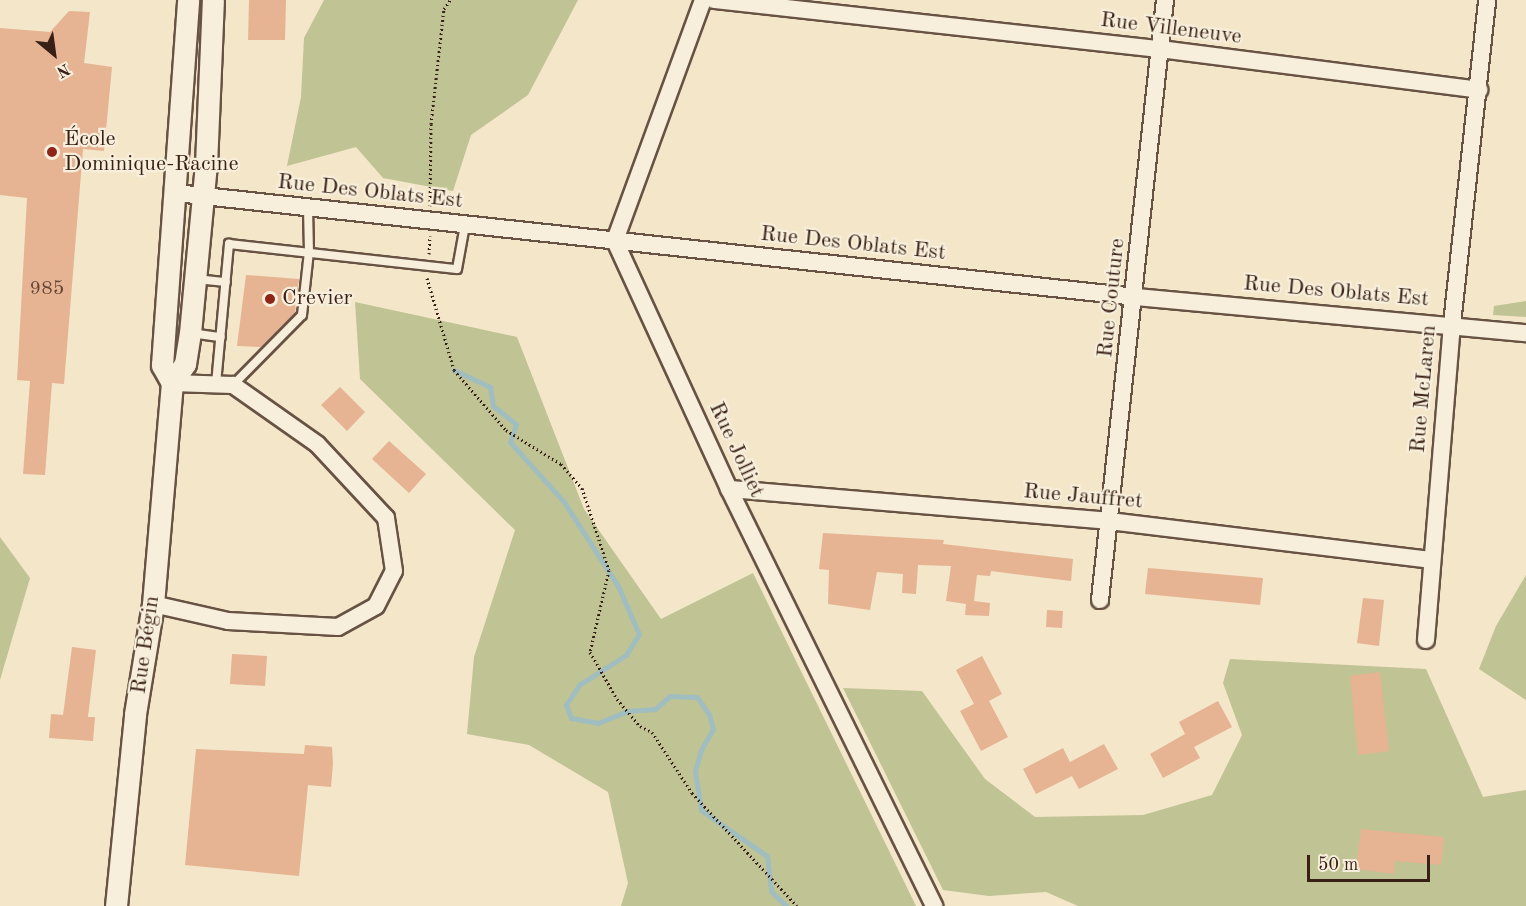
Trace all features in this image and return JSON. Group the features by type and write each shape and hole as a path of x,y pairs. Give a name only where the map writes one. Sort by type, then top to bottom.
{"street":[{"name":"Rue Bégin","path":"172,383 162,365 188,0"},
{"name":"Rue Bégin","path":"116,906 135,714 153,604 172,383 185,364 190,333 202,196 213,0"},
{"path":"615,241 703,0"},
{"name":"Rue Villeneuve","path":"714,0 1160,49 1479,90"},
{"name":"Rue Couture","path":"1100,600 1136,297 1165,0"},
{"name":"Rue McLaren","path":"1426,640 1452,324 1487,0"},
{"name":"Rue Des Oblats Est","path":"176,192 1136,297 1452,324 1526,333"},
{"name":"Rue Jolliet","path":"615,241 729,489 934,906"},
{"path":"153,604 228,621 338,627 376,606 394,572 386,518 317,444 224,384 172,383"},
{"name":"Rue Jauffret","path":"729,489 1109,521 1431,560"}],"lane":[{"path":"224,384 302,315 309,252 308,208"},
{"path":"224,384 221,337 229,244 457,269 465,225"},
{"path":"195,279 226,282"},
{"path":"190,333 221,337"}],"path":[{"path":"450,0 444,9 431,124 427,280 454,370 506,430 561,464 582,488 609,570 590,652 617,699 640,726 652,732 692,793 797,906"}],"green space":[{"path":"324,0 578,0 528,95 471,135 453,191 383,178 356,147 287,166 301,97 304,38"},
{"path":"1526,301 1526,317 1493,315 1494,306"},
{"path":"355,302 517,337 584,509 661,619 753,573 916,906 621,906 628,883 608,792 529,745 467,734 474,657 515,530 360,379"},
{"path":"0,537 30,578 0,680"},
{"path":"1526,575 1526,700 1479,669 1496,626"},
{"path":"1230,659 1426,669 1483,797 1526,790 1526,906 1078,906 1046,892 989,896 943,890 843,688 922,691 985,779 1035,817 1143,815 1212,795 1242,735 1223,683"}],"building":[{"path":"249,0 286,0 285,40 248,40"},
{"path":"69,11 90,12 84,63 112,67 104,151 83,149 64,384 52,383 45,475 23,474 30,381 17,380 27,198 0,195 0,28 50,32"},
{"name":"Crevier","path":"246,275 299,279 295,313 261,347 237,346"},
{"path":"340,387 365,412 347,431 321,405"},
{"path":"389,441 426,474 409,493 372,459"},
{"path":"823,533 944,540 943,544 1073,559 1071,581 991,571 990,576 977,575 974,601 990,603 989,616 965,615 966,604 946,601 951,566 918,565 916,594 902,593 903,574 877,572 870,610 828,604 829,570 819,569"},
{"path":"1148,568 1263,578 1260,605 1145,594"},
{"path":"1363,598 1384,600 1379,646 1357,643"},
{"path":"1047,610 1063,611 1062,628 1046,627"},
{"path":"72,647 96,650 88,717 95,717 93,741 49,738 51,714 63,715"},
{"path":"232,654 267,656 265,686 230,684"},
{"path":"982,656 1002,694 989,701 1008,737 981,751 960,711 974,704 956,670"},
{"path":"1380,672 1389,751 1358,755 1350,676"},
{"path":"1218,701 1232,727 1194,747 1200,758 1163,778 1150,754 1185,734 1179,722"},
{"path":"1104,744 1118,769 1079,789 1072,776 1036,794 1023,769 1063,748 1070,762"},
{"path":"305,745 332,747 333,763 331,787 308,785 299,876 185,865 196,749 304,754"},
{"path":"1361,829 1444,837 1441,865 1395,861 1394,874 1356,869"}],"waterway":[{"path":"454,370 490,387 493,406 516,424 510,442 564,502 618,586 639,634 626,655 579,685 566,705 571,718 598,723 627,711 655,709 670,696 697,697 709,714 713,729 701,750 695,771 701,810 767,856 771,891 786,906"}],"place":[{"name":"École Dominique-Racine","path":"52,152"},
{"name":"Crevier","path":"270,299"}]}
